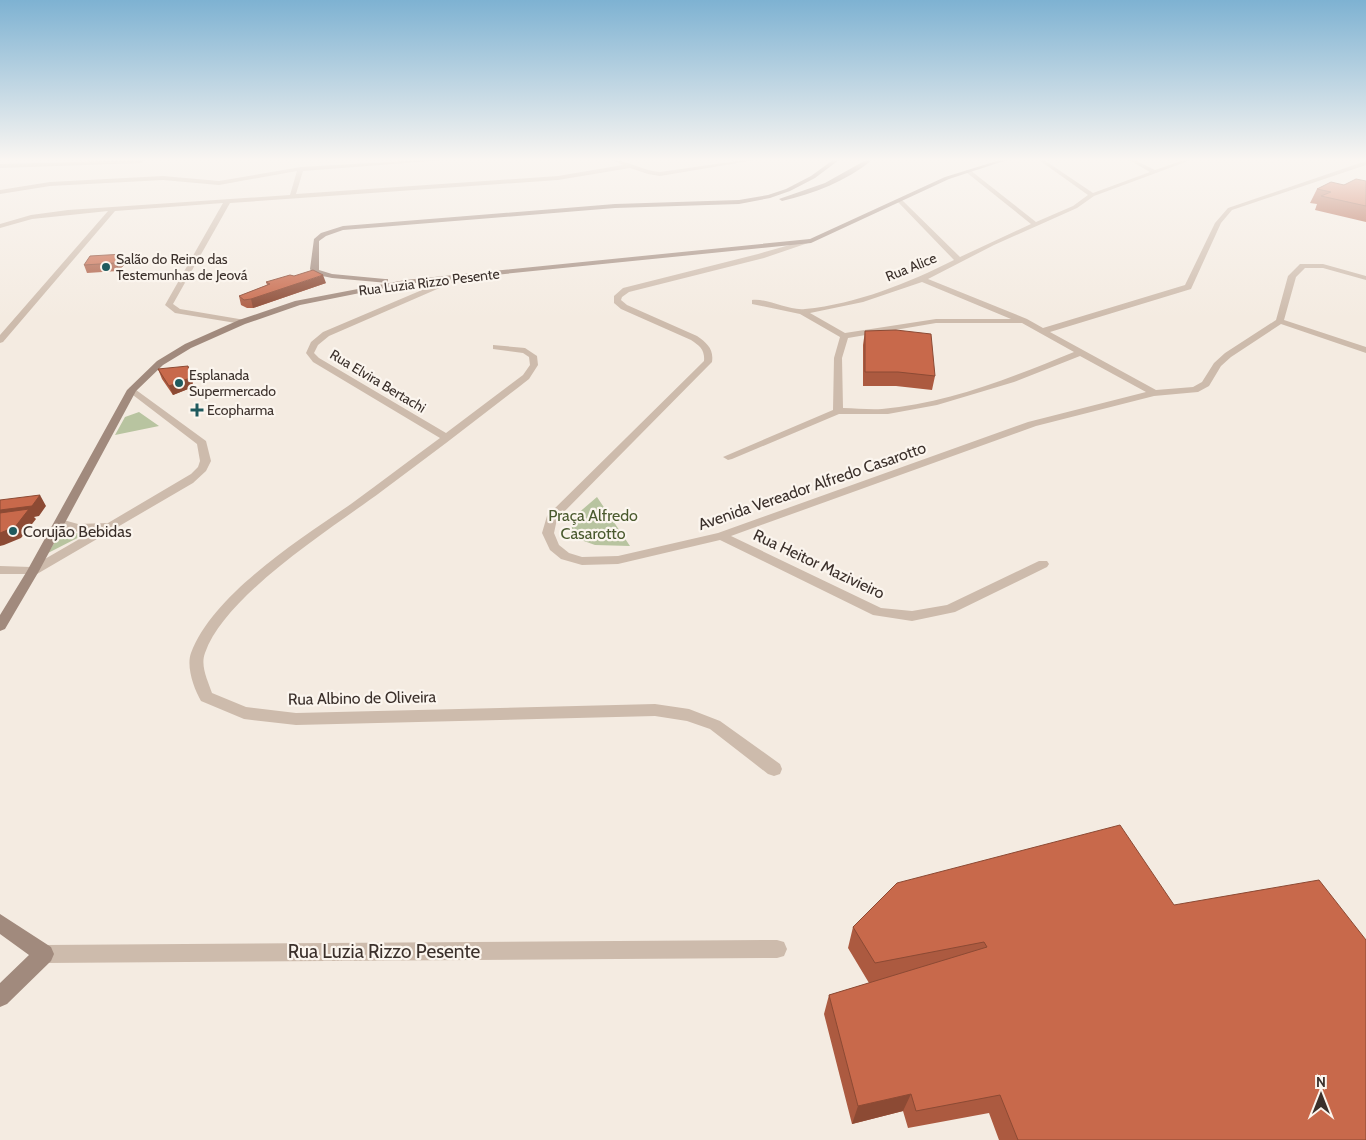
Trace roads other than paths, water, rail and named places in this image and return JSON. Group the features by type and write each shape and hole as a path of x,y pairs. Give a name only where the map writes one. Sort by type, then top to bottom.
{"street":[{"path":"0,226 50,214 62,213"},
{"path":"0,340 109,213"},
{"path":"221,213 168,305 178,311 242,322"},
{"path":"415,296 420,288 405,282 345,278 322,274 314,268 316,240 328,232 420,222 541,213"},
{"name":"Avenida Vereador Alfredo Casarotto","path":"873,213 811,241 626,290 618,296 618,301 624,307 699,342 709,353 708,362 564,502 551,518 548,533 554,546 565,556 582,561 618,560 721,536 1032,424 1154,393 1195,390 1206,384 1217,365 1228,355 1280,321"},
{"path":"912,213 958,260"},
{"path":"1021,213 1036,225"},
{"name":"Rua Alice","path":"803,312 860,300 922,279 958,260 1062,213"},
{"path":"1043,331 1188,287 1198,271 1221,215 1224,213"},
{"name":"Rua Luzia Rizzo Pesente","path":"0,626 60,523 132,390 167,358 188,346 242,322 298,303 405,282 811,241"},
{"path":"729,248 737,262"},
{"path":"1366,278 1323,266 1303,266 1292,276 1280,321 1366,350"},
{"path":"345,278 352,284 349,292"},
{"name":"Rua Elvira Bertachi","path":"447,438 316,360 310,352 314,344 326,334 455,278"},
{"path":"922,279 1024,321 1154,393"},
{"path":"755,302 803,312 844,336 936,321 1024,321"},
{"path":"838,411 838,358 844,336"},
{"name":"Rua Albino de Oliveira","path":"496,347 525,351 533,356 534,365 526,377 269,570 224,610 209,631 197,655 198,674 206,697 244,713 296,719 654,710 689,716 715,725 774,769"},
{"path":"728,457 838,411 886,412 929,404 1009,381 1082,352"},
{"path":"0,570 33,571 189,481 205,467 207,456 202,443 132,390"},
{"path":"60,523 78,528 112,526"},
{"name":"Rua Heitor Mazivieiro","path":"721,536 878,612 912,616 950,609 1043,564"},
{"path":"0,923 44,954 0,997"},
{"name":"Rua Luzia Rizzo Pesente","path":"44,954 778,949"}],"place":[{"name":"Salão do Reino das Testemunhas de Jeová","path":"106,267"},
{"name":"Esplanada Supermercado","path":"179,383"},
{"name":"Ecopharma","path":"197,410"},
{"name":"Corujão Bebidas","path":"13,531"}],"park label":[{"name":"Praça Alfredo Casarotto","path":"593,524"}]}
